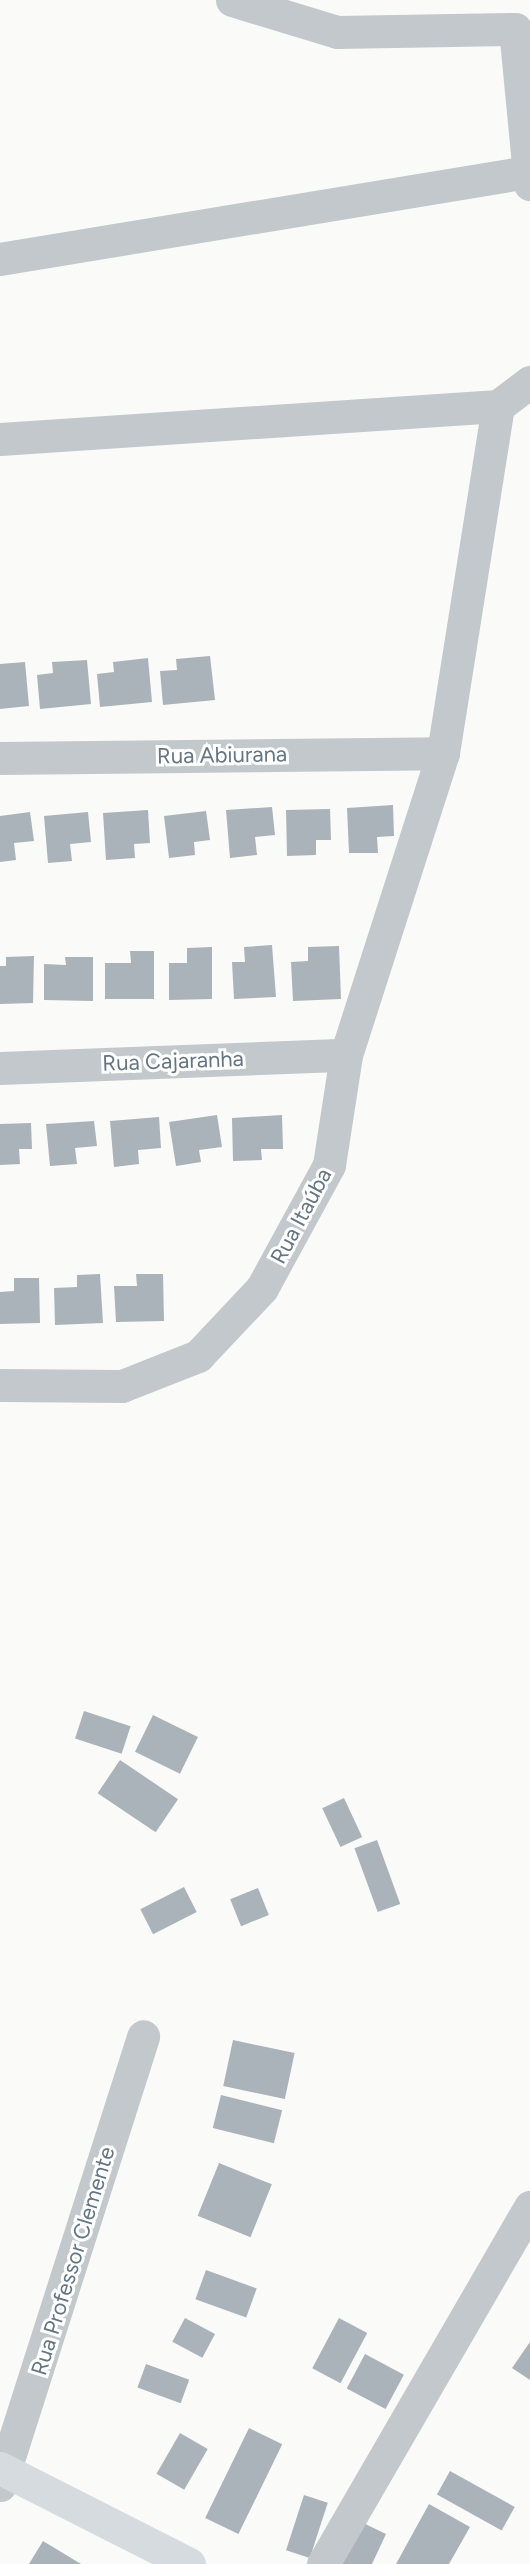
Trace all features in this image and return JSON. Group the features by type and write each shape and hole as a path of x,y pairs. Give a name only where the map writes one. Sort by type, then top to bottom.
{"street":[{"path":"0,259 529,178 516,29 337,32 232,0"},
{"path":"0,439 498,406 530,382"},
{"name":"Rua Itaúba","path":"0,1384 122,1386 198,1356 262,1288 329,1165 346,1055 443,753 498,406"},
{"name":"Rua Abiurana","path":"0,758 443,753"},
{"name":"Rua Cajaranha","path":"0,1068 346,1055"},
{"name":"Rua Professor Clemente","path":"2,2475 143,2036"},
{"path":"323,2564 530,2207"},
{"path":"2,2475 189,2564"}],"building":[{"path":"210,656 215,700 163,705 160,671 177,670 176,659"},
{"path":"148,658 152,702 100,707 97,674 114,672 113,662"},
{"path":"87,660 91,704 40,709 37,675 53,673 52,662"},
{"path":"25,662 29,706 0,709 0,664"},
{"path":"393,805 394,836 377,837 378,853 349,853 347,808"},
{"path":"272,807 275,835 255,837 257,855 230,858 226,810"},
{"path":"330,809 331,840 316,840 316,855 287,856 286,810"},
{"path":"148,810 150,843 134,844 135,858 106,860 103,813"},
{"path":"206,811 210,840 194,842 195,855 169,858 164,816"},
{"path":"30,812 34,841 14,843 16,860 0,862 0,816"},
{"path":"88,812 91,842 70,844 72,861 48,863 44,816"},
{"path":"272,945 276,997 234,999 232,962 245,962 244,947"},
{"path":"339,946 341,999 293,1001 291,962 308,961 308,947"},
{"path":"212,947 212,999 169,1000 169,963 187,963 187,948"},
{"path":"130,951 154,951 154,999 105,999 105,963 131,963"},
{"path":"34,956 33,1003 0,1004 0,966 6,966 6,957"},
{"path":"65,957 93,957 93,1001 44,1000 44,964 66,965"},
{"path":"217,1115 222,1147 199,1150 201,1162 176,1166 169,1122"},
{"path":"282,1115 283,1149 261,1149 262,1160 233,1161 232,1118"},
{"path":"159,1117 161,1148 138,1150 139,1164 114,1167 110,1121"},
{"path":"94,1121 97,1146 75,1148 77,1164 50,1166 46,1124"},
{"path":"31,1123 32,1149 19,1149 20,1164 0,1165 0,1124"},
{"path":"100,1274 103,1323 55,1325 54,1288 77,1287 77,1275"},
{"path":"136,1274 163,1274 164,1321 116,1322 114,1286 137,1286"},
{"path":"14,1278 39,1278 40,1323 0,1324 0,1292 14,1291"},
{"path":"84,1711 131,1726 122,1754 75,1739"},
{"path":"153,1715 198,1737 180,1774 135,1752"},
{"path":"120,1760 178,1799 156,1832 98,1793"},
{"path":"344,1798 362,1837 340,1847 322,1808"},
{"path":"377,1840 400,1904 378,1912 354,1848"},
{"path":"184,1887 197,1912 153,1934 140,1909"},
{"path":"258,1888 269,1915 241,1926 230,1899"},
{"path":"233,2040 295,2053 285,2099 223,2086"},
{"path":"221,2095 282,2110 274,2143 213,2128"},
{"path":"219,2163 272,2184 250,2237 198,2216"},
{"path":"206,2270 257,2288 246,2318 195,2299"},
{"path":"185,2318 215,2334 202,2358 172,2342"},
{"path":"339,2318 367,2333 340,2383 312,2368"},
{"path":"530,2342 530,2380 512,2368"},
{"path":"365,2354 404,2375 386,2409 347,2388"},
{"path":"146,2364 189,2380 181,2403 137,2387"},
{"path":"249,2428 282,2444 238,2534 205,2518"},
{"path":"180,2433 208,2449 184,2490 156,2474"},
{"path":"450,2471 515,2507 502,2530 437,2495"},
{"path":"304,2495 328,2503 310,2558 286,2550"},
{"path":"429,2504 470,2527 449,2564 396,2564"},
{"path":"359,2521 386,2534 372,2564 339,2564"},
{"path":"43,2541 81,2564 29,2564"}]}
